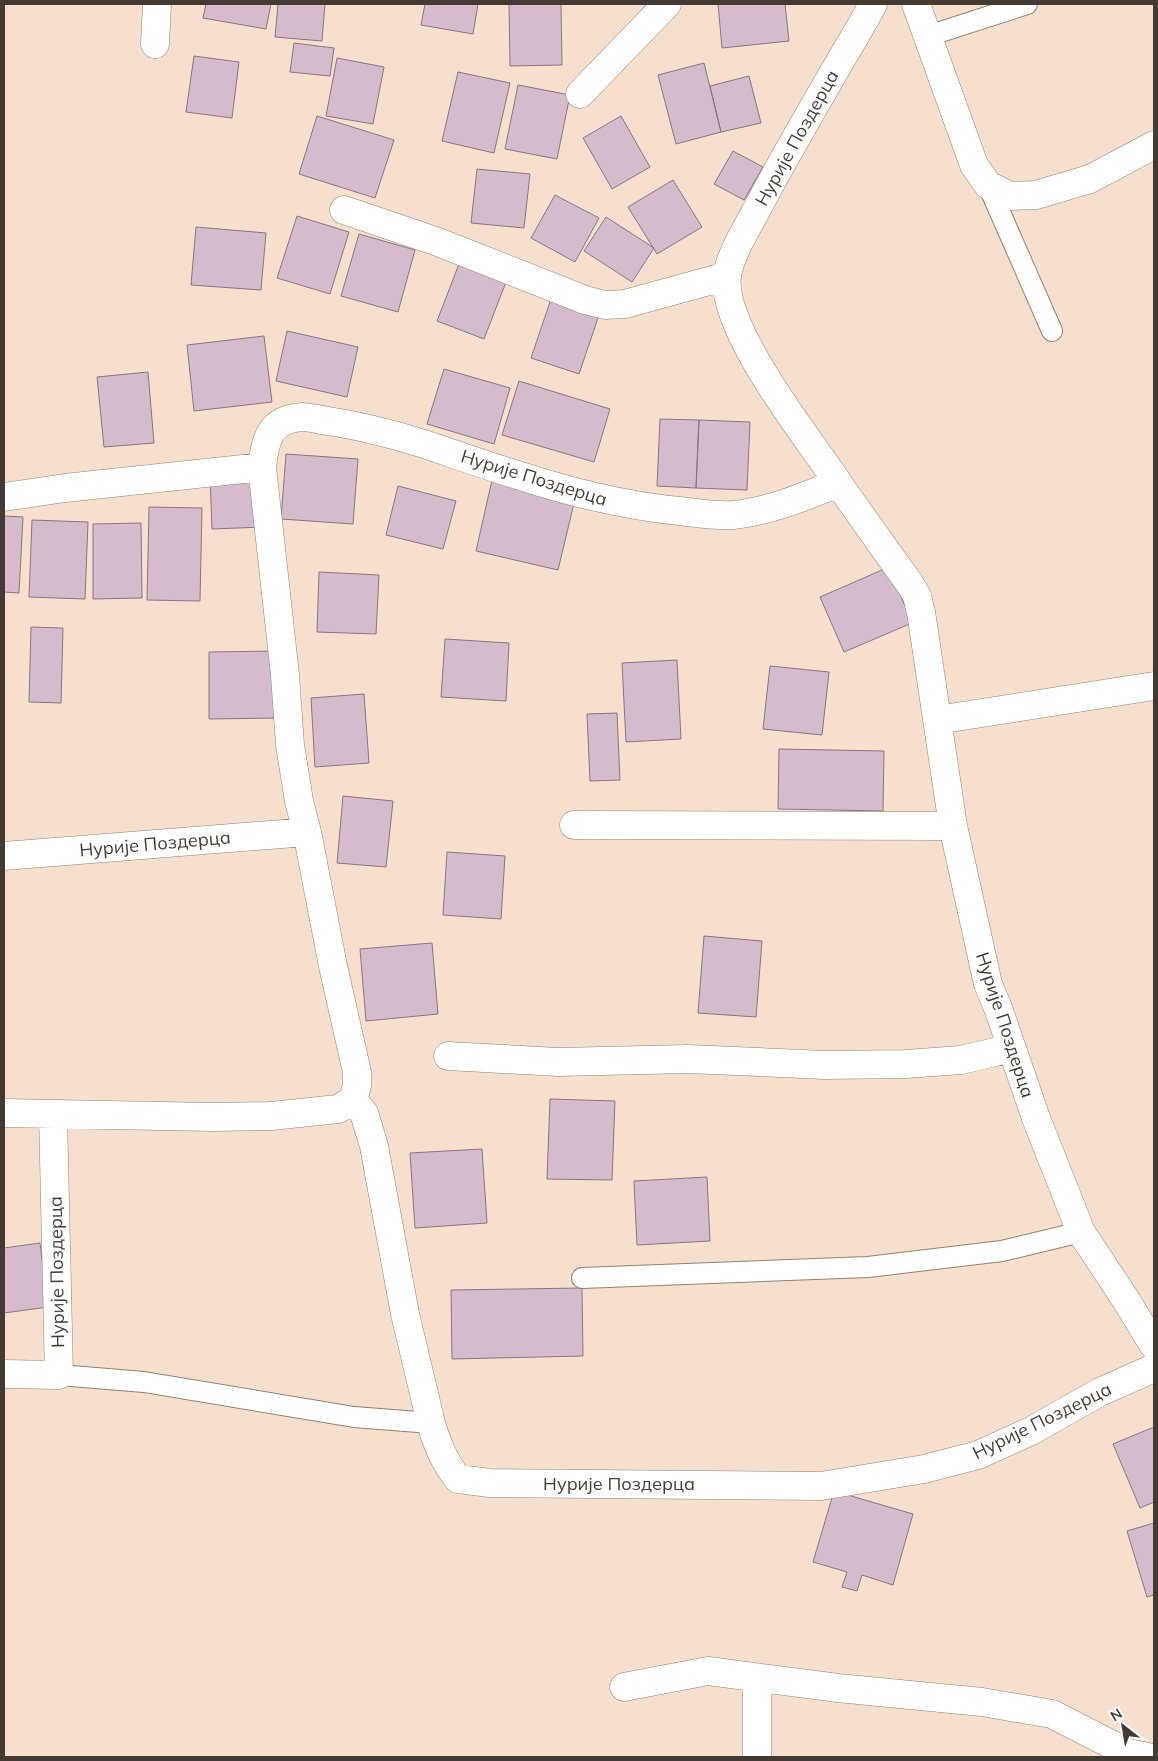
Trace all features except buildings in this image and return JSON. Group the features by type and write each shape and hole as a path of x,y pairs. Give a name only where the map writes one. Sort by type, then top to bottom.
{"street":[{"path":"155,44 157,4"},
{"path":"580,94 667,4"},
{"name":"Нурије Поздерца","path":"873,4 777,170 743,236 732,260 728,276 731,308 754,357 790,414 910,584 916,596 925,632 953,826 988,984 1036,1118 1081,1232 1154,1346"},
{"path":"916,4 974,165 999,190 1036,195 1090,179 1154,145"},
{"path":"344,210 438,242 585,300 605,305 625,304 728,276"},
{"name":"Нурије Поздерца","path":"838,483 783,505 732,515 656,509 616,503 573,493 412,440 362,426 303,417 288,420 275,426 267,437 262,467 285,675 290,745 299,801 356,1072 357,1086 353,1100 364,1113 374,1146 405,1314 436,1441 447,1465 458,1479 490,1484 821,1486 924,1469 978,1456 1031,1431 1100,1392 1154,1368"},
{"path":"4,496 262,467"},
{"path":"937,720 1154,686"},
{"path":"574,825 953,826"},
{"name":"Нурије Поздерца","path":"4,856 307,832"},
{"path":"448,1056 558,1062 688,1060 825,1065 906,1064 961,1060 1012,1048"},
{"path":"4,1113 213,1117 271,1116 338,1109 353,1100"},
{"name":"Нурије Поздерца","path":"53,1114 59,1375"},
{"path":"4,1374 59,1375"},
{"path":"624,1687 708,1671 982,1702 1052,1714 1128,1753 1148,1757"},
{"path":"757,1678 757,1757"}],"lane":[{"path":"928,36 1027,4"},
{"path":"999,190 1052,332"},
{"path":"582,1278 868,1266 1002,1251 1081,1232"},
{"path":"59,1375 144,1382 354,1417 431,1423"}]}
